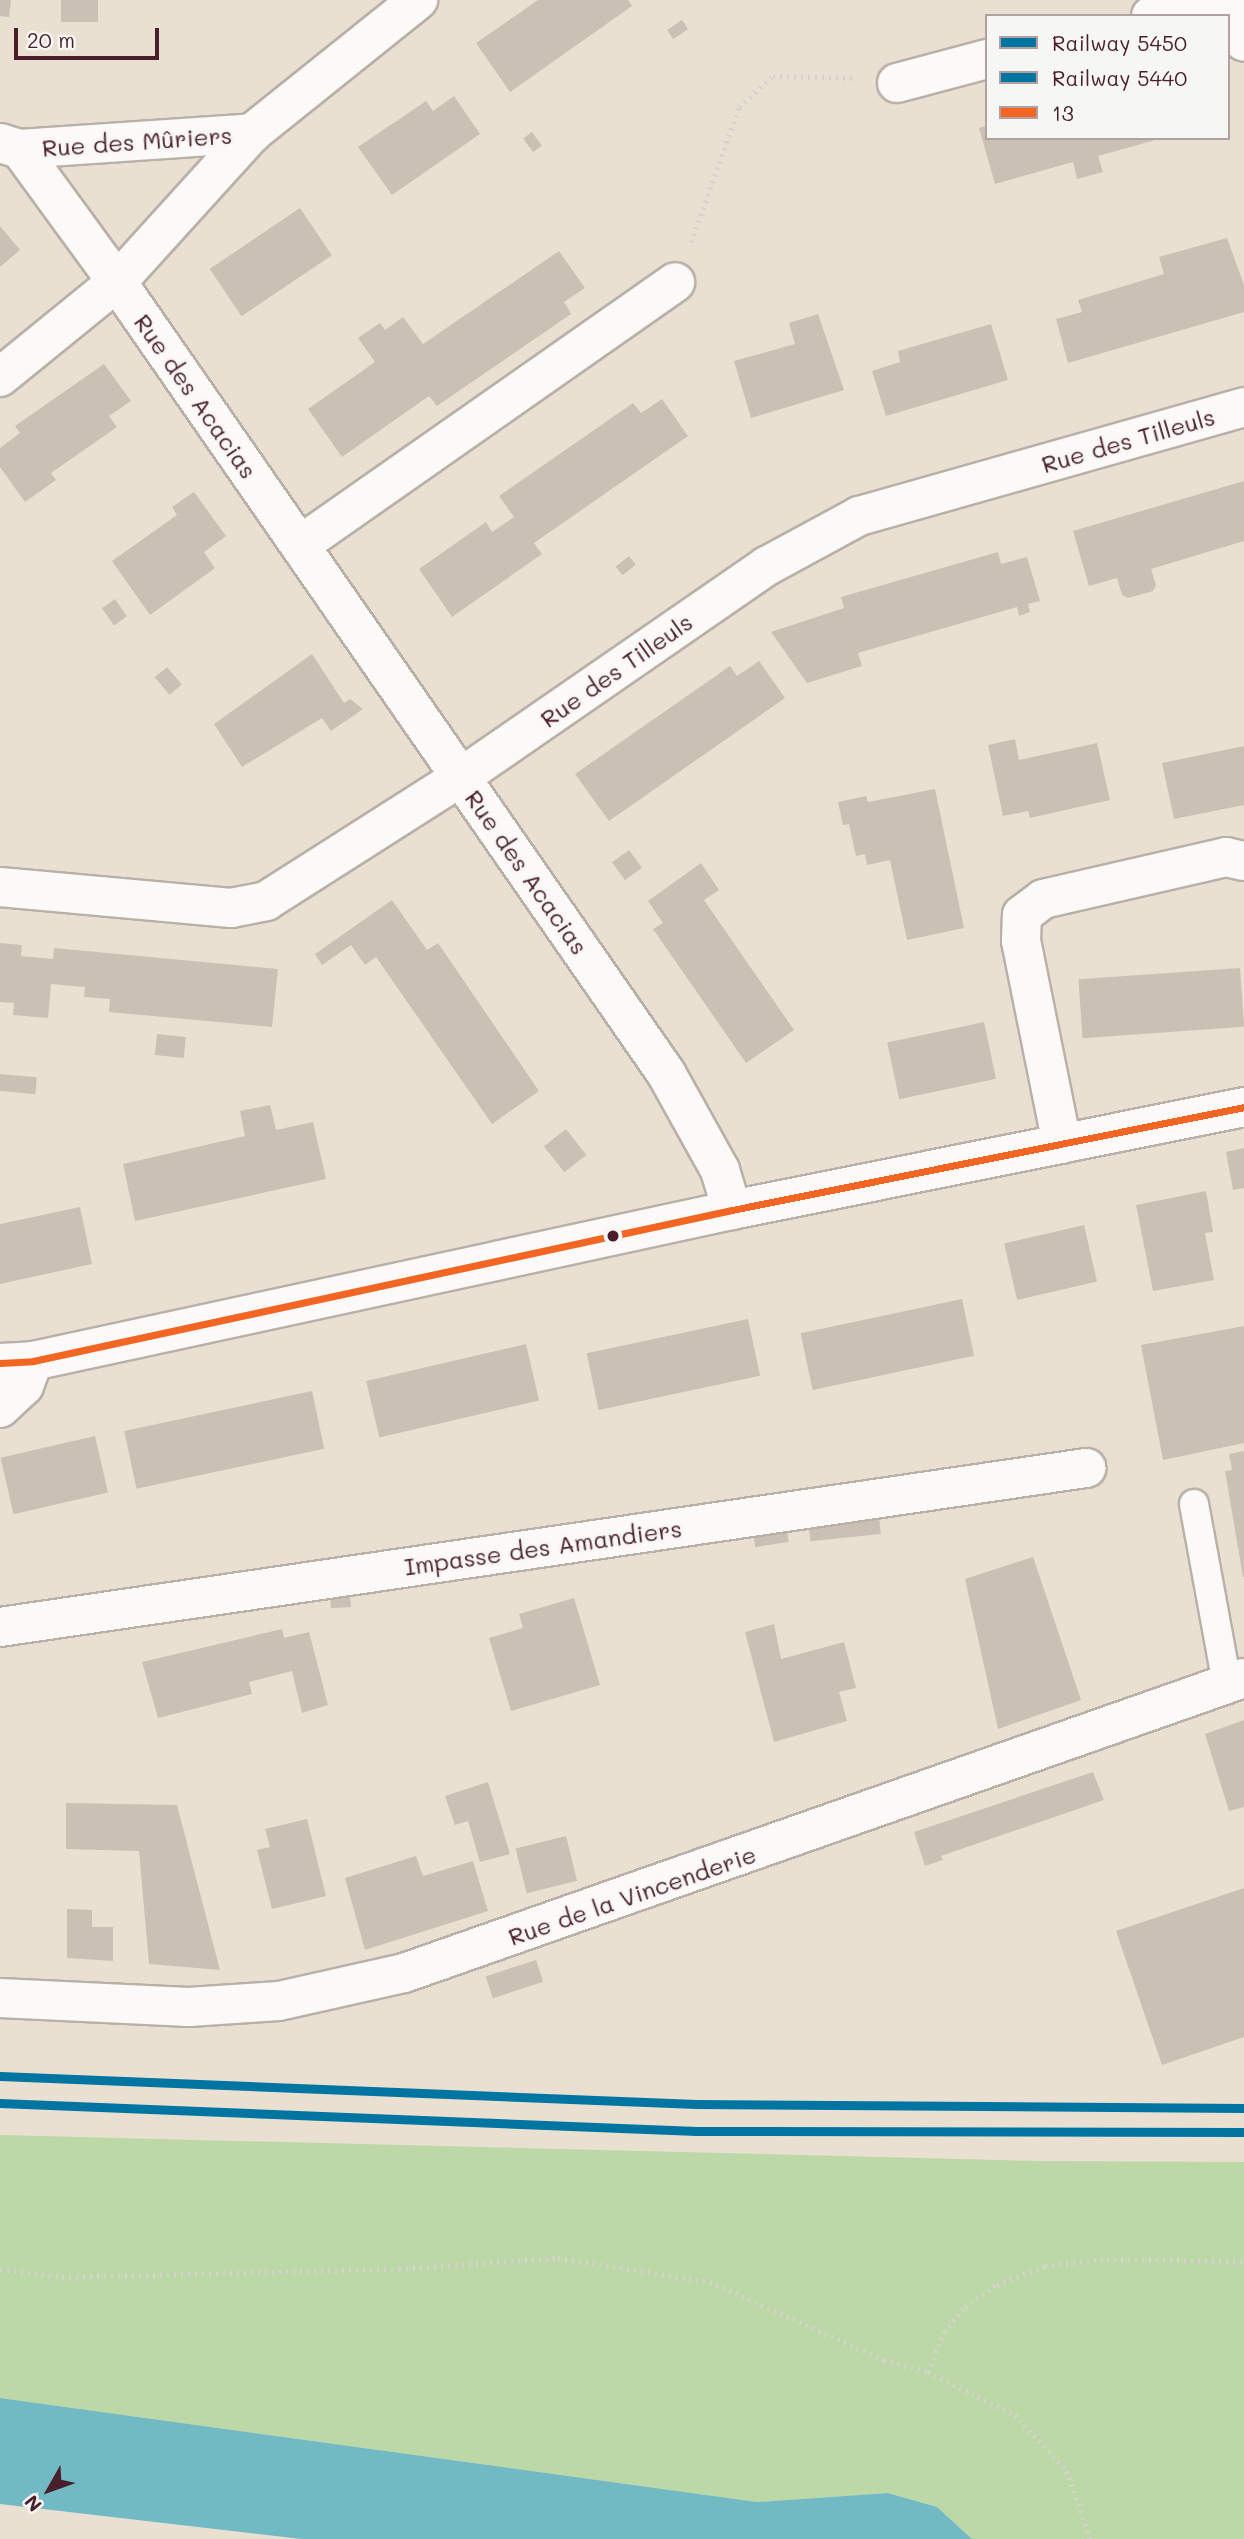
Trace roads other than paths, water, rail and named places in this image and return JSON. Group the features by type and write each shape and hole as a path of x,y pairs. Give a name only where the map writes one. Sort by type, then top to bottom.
{"street":[{"name":"Rue des Mûriers","path":"10,146 251,133 418,0"},
{"path":"1158,14 1210,0"},
{"path":"1233,0 1244,42"},
{"path":"897,83 985,61"},
{"path":"0,377 117,282 251,133"},
{"name":"Rue des Mûriers","path":"10,146 117,282"},
{"name":"Rue des Acacias","path":"117,282 673,1083 720,1170 732,1210"},
{"path":"300,545 676,282"},
{"name":"Rue des Tilleuls","path":"0,887 250,907 281,893 461,777 767,566 859,516 1244,407"},
{"path":"1062,1144 1021,941 1022,915 1043,899 1226,857 1244,861"},
{"path":"0,1408 24,1386 16,1362 732,1210 1244,1107"},
{"name":"Impasse des Amandiers","path":"0,1627 1086,1468"},
{"name":"Rue de la Vincenderie","path":"0,1998 190,2007 279,2001 404,1973 1235,1681"}],"lane":[{"path":"1194,1504 1235,1681"}],"water":[{"path":"0,2398 757,2502 888,2493 937,2507 972,2539 301,2539 0,2504"}],"rail line":[{"name":"5450","path":"0,2076 696,2104 1244,2108"},
{"name":"5440","path":"0,2103 696,2131 1244,2132"}]}
